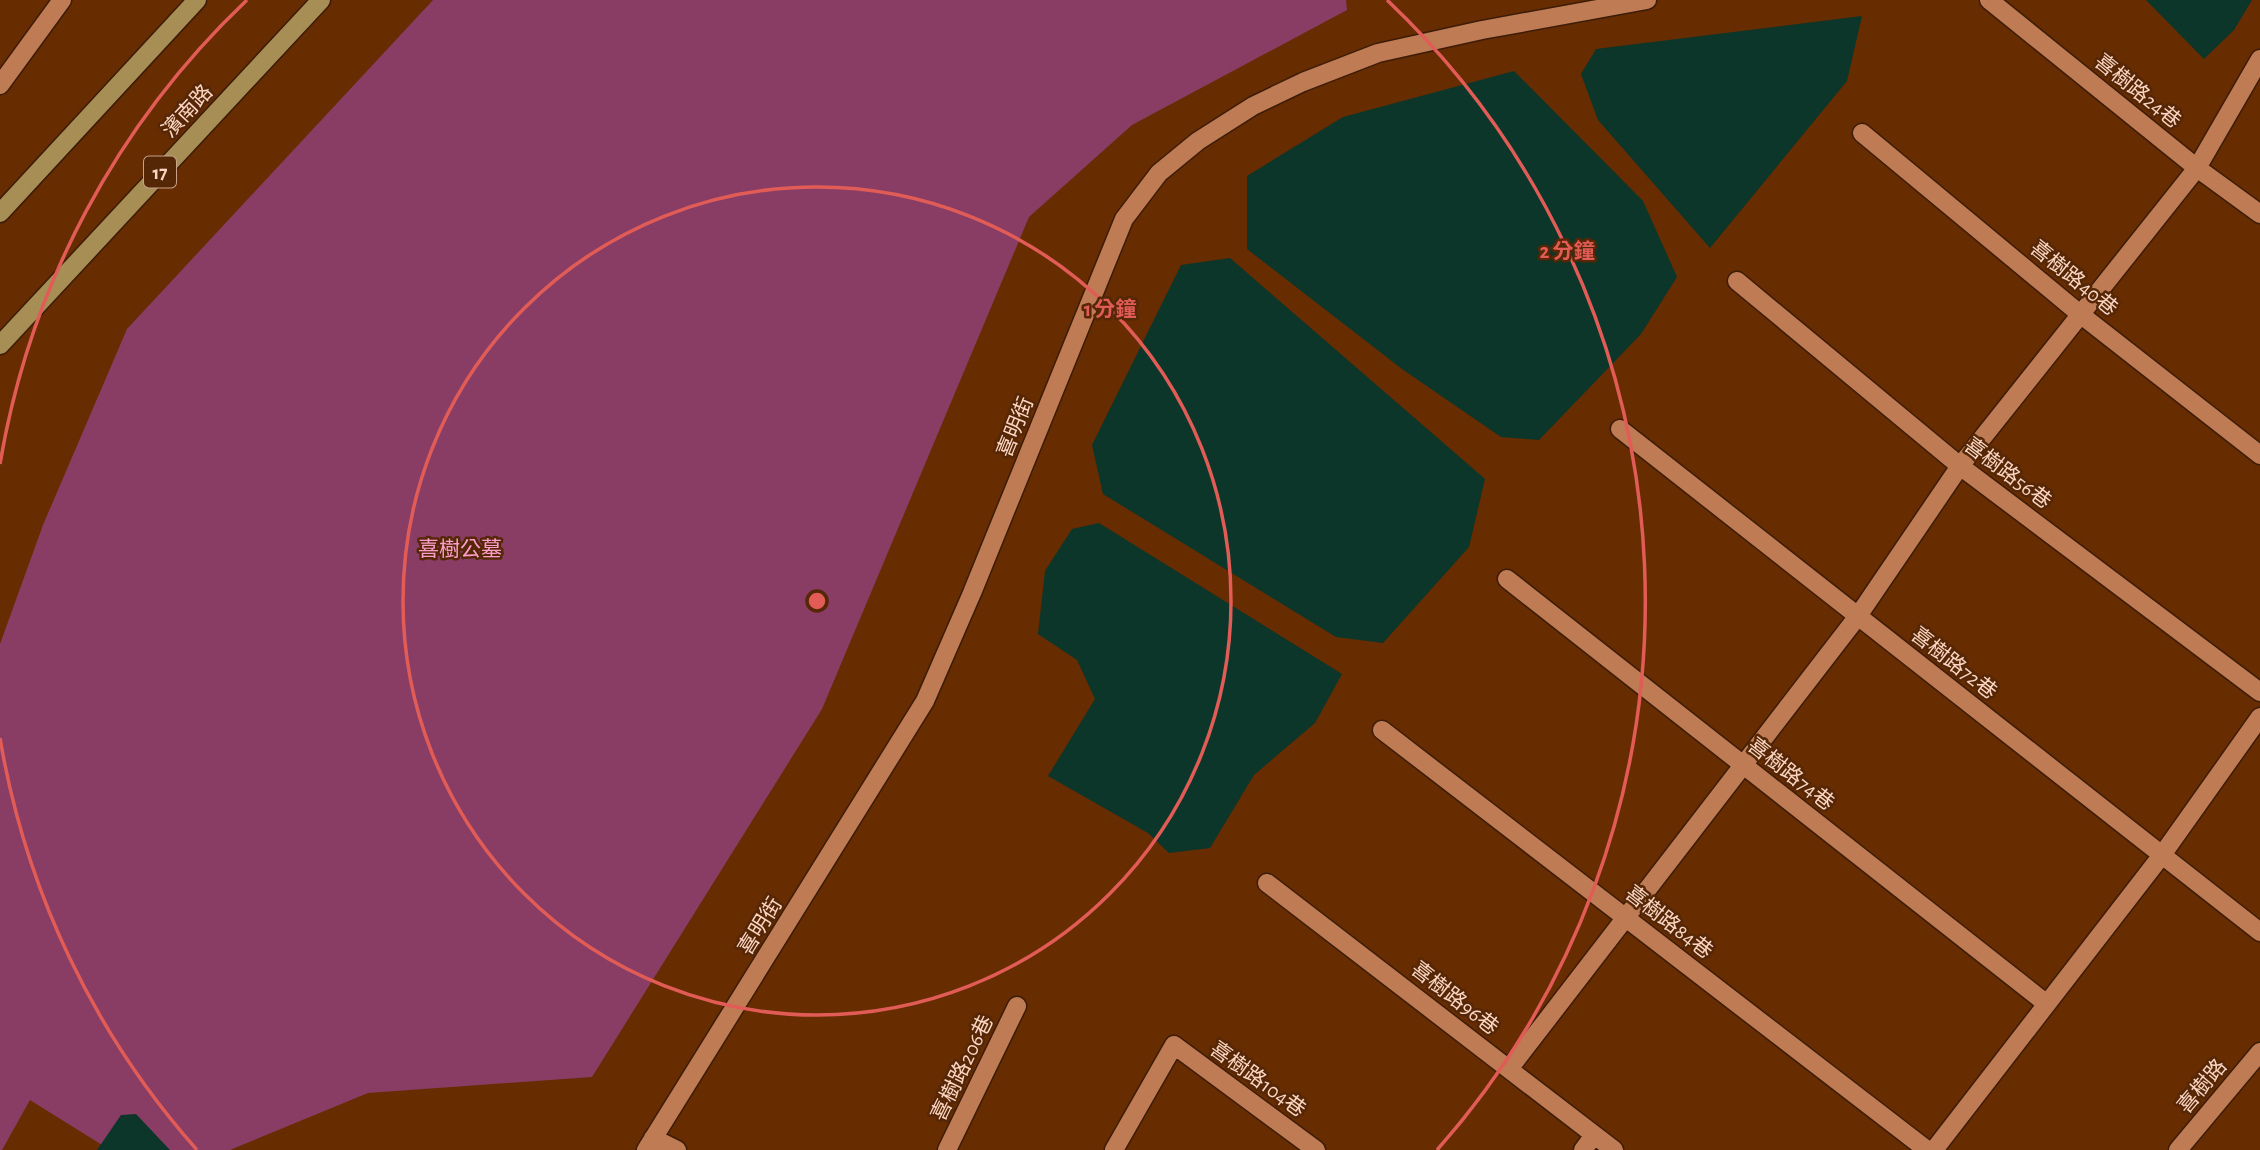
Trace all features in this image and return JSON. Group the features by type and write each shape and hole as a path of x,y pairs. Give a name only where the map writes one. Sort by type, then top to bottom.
{"main road":[{"path":"0,213 197,0"},
{"name":"濱南路","path":"0,345 321,0"}],"street":[{"path":"0,85 62,0"},
{"name":"喜明街","path":"649,1144 925,701 972,593 1124,219 1159,173 1198,141 1252,106 1303,82 1378,53 1482,30 1647,0"},
{"name":"喜樹路24巷","path":"1989,0 2197,167 2260,214"},
{"path":"1509,1069 1857,616 1961,466 2197,167 2260,59"},
{"name":"喜樹路40巷","path":"1862,133 2080,314 2260,455"},
{"name":"喜樹路56巷","path":"1737,281 1961,466 2260,692"},
{"name":"喜樹路72巷","path":"1620,429 2260,932"},
{"name":"喜樹路74巷","path":"1507,579 2047,1004"},
{"path":"1934,1150 2162,855 2260,717"},
{"name":"喜樹路84巷","path":"1382,730 1927,1150"},
{"name":"喜樹路96巷","path":"1267,883 1614,1150"},
{"name":"喜樹路206巷","path":"947,1150 1017,1006"},
{"name":"喜樹路104巷","path":"1114,1150 1174,1045 1315,1150"},
{"name":"喜樹路","path":"2179,1150 2260,1052"},
{"path":"1583,1150 1594,1135"},
{"path":"649,1144 677,1150"}],"green space":[{"name":"喜樹公墓","path":"433,0 1346,0 1347,10 1132,125 1029,217 822,709 592,1077 368,1093 230,1150 110,1150 30,1100 0,1150 0,644 43,525 127,329"}],"shaded area":[{"path":"2146,0 2252,0 2234,30 2204,59"},
{"path":"1862,16 1847,81 1710,248 1598,120 1581,74 1596,49"},
{"path":"1514,71 1643,201 1677,277 1641,334 1539,440 1501,437 1402,369 1247,249 1247,176 1343,117"},
{"path":"1230,258 1485,479 1469,547 1383,643 1336,637 1103,494 1092,445 1181,265"},
{"path":"1099,523 1342,674 1315,723 1254,775 1210,848 1169,853 1148,833 1048,776 1095,699 1077,660 1038,634 1045,571 1072,529"},
{"path":"136,1114 170,1150 97,1150 121,1115"}]}
